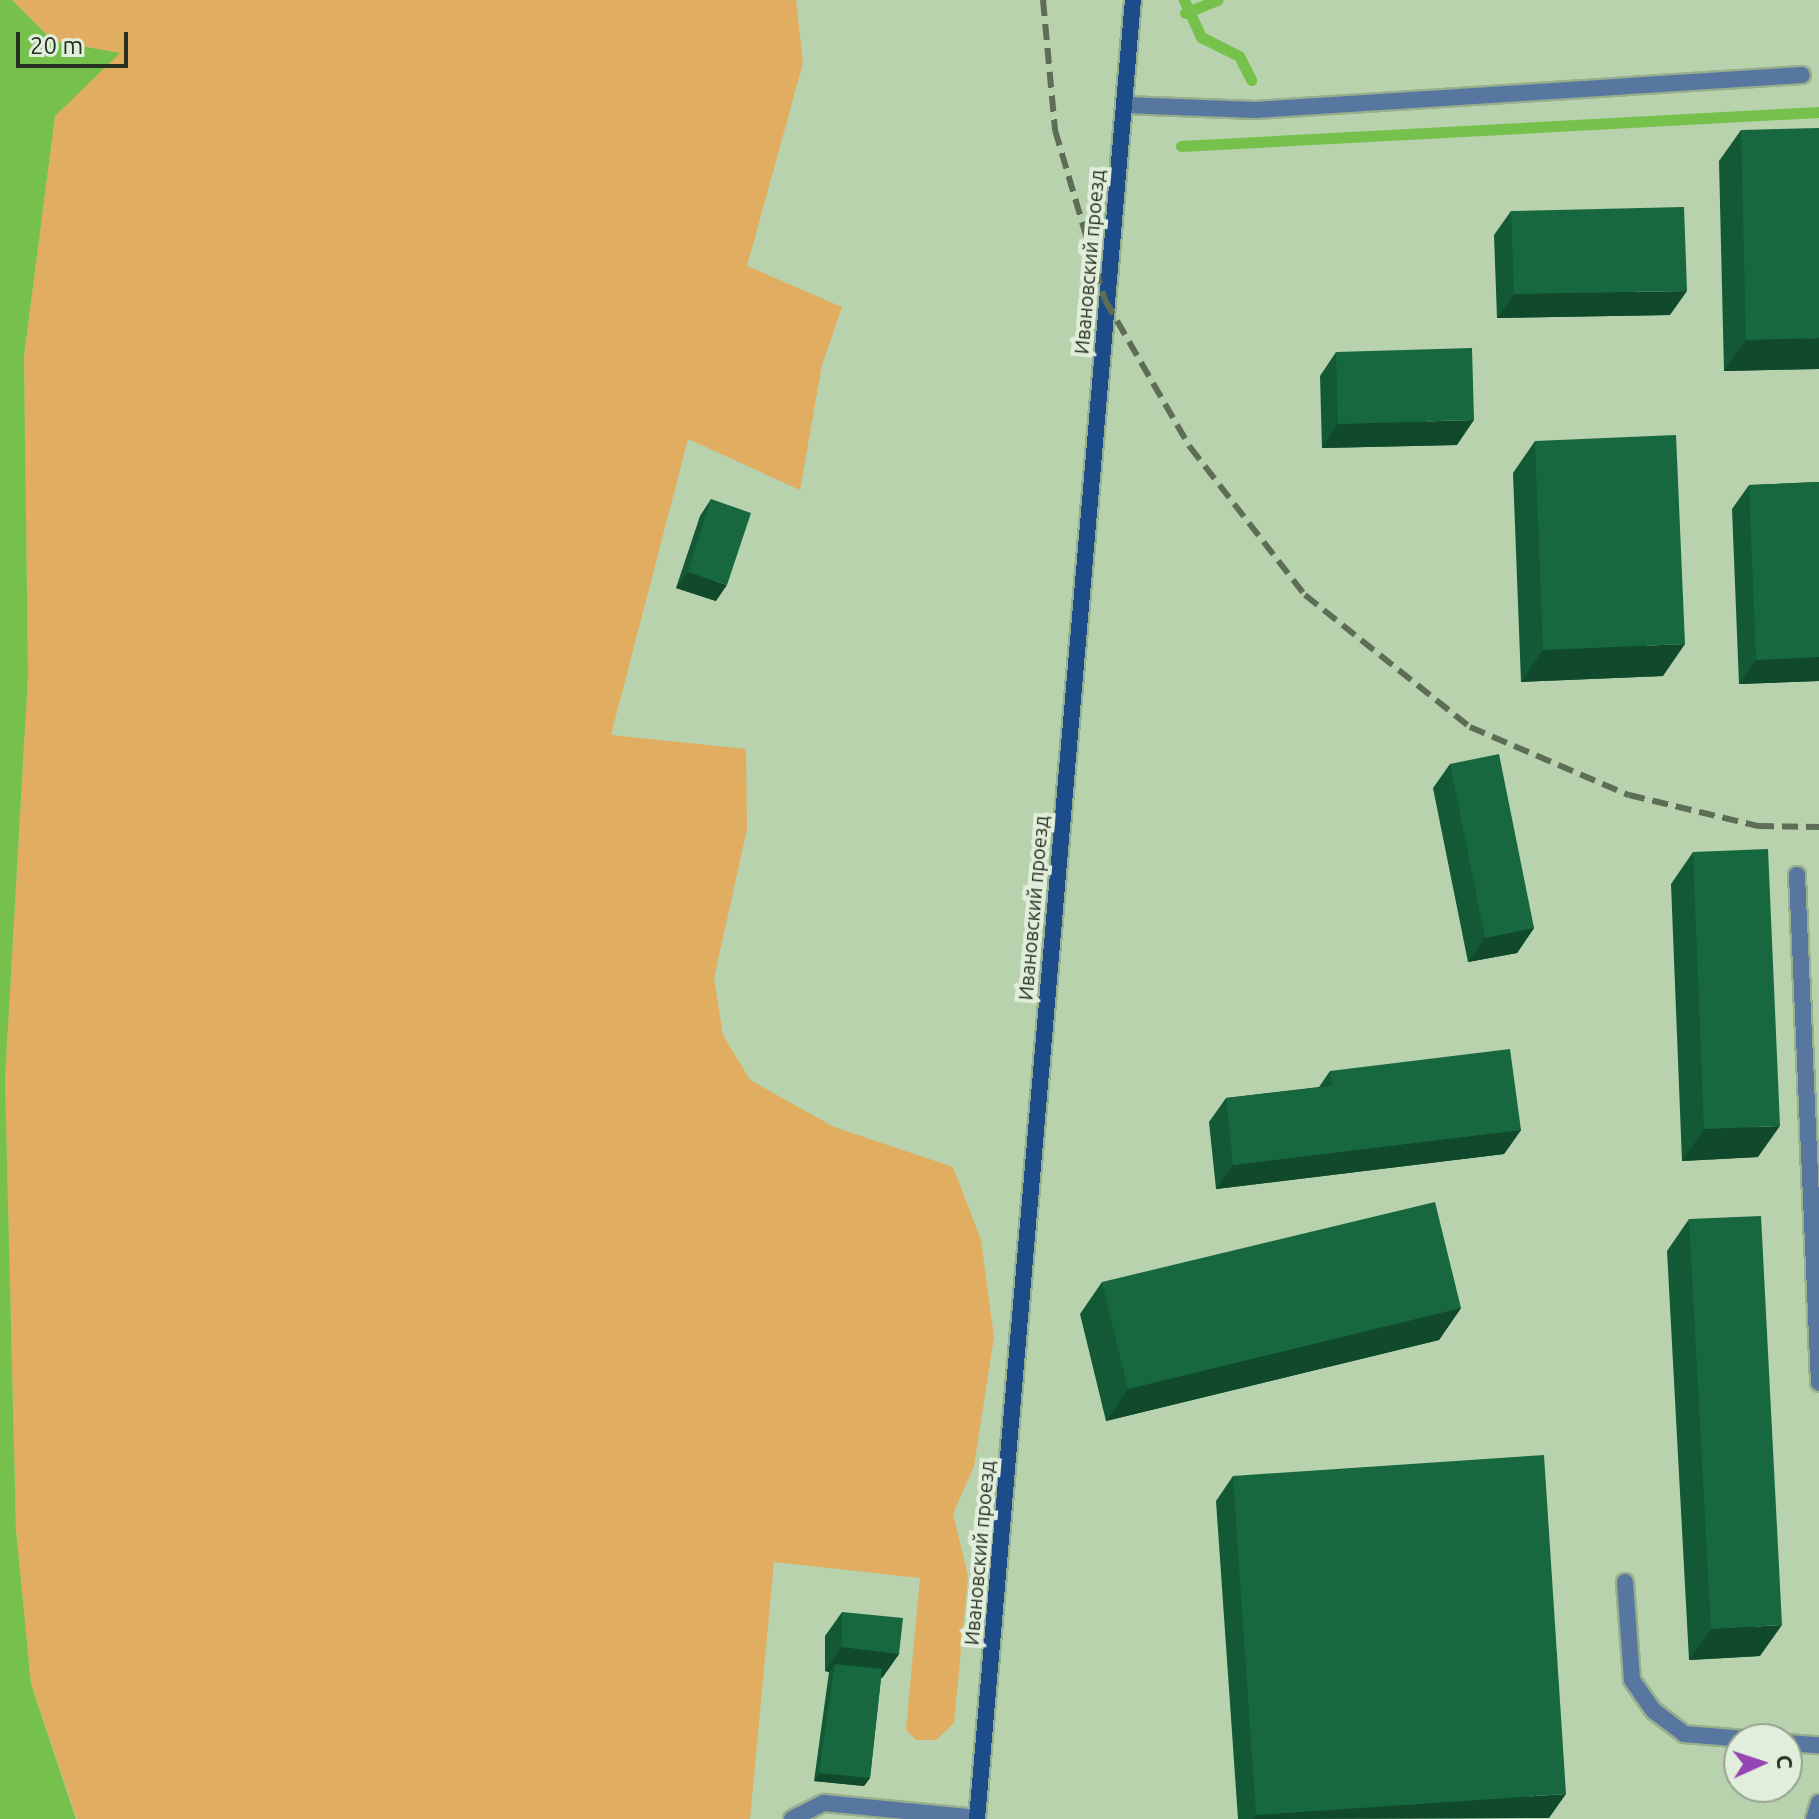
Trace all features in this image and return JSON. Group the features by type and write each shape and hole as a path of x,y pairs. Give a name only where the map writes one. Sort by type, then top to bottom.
{"street":[{"name":"Ивановский проезд","path":"977,1818 1133,0"}],"lane":[{"path":"1124,105 1255,110 1802,75"},
{"path":"1797,875 1819,1383"},
{"path":"1625,1582 1632,1680 1654,1711 1684,1734 1723,1737"},
{"path":"792,1819 824,1803 977,1818"},
{"path":"1814,1819 1819,1803"}],"shaded area":[{"path":"0,0 12,0 53,41 120,53 55,116 24,356 28,675 5,1079 16,1530 31,1684 76,1819 0,1819"},
{"path":"12,0 796,0 803,63 747,266 842,307 822,365 800,490 688,439 611,735 746,749 747,829 714,978 723,1035 750,1080 834,1127 953,1167 981,1240 994,1337 974,1466 953,1514 968,1576 954,1723 936,1740 916,1740 906,1730 920,1578 774,1562 750,1819 77,1819 31,1684 16,1530 5,1079 28,675 24,356 55,115 119,53 53,41"}],"building":[{"path":"1819,128 1819,338 1746,340 1741,130"},
{"path":"1684,207 1687,291 1514,294 1511,211"},
{"path":"1472,348 1474,420 1338,424 1336,352"},
{"path":"1676,435 1685,644 1543,650 1535,441"},
{"path":"1819,482 1819,657 1756,660 1749,485"},
{"path":"711,499 751,513 727,585 688,572"},
{"path":"1499,754 1534,928 1485,938 1450,764"},
{"path":"1768,849 1780,1126 1704,1129 1693,852"},
{"path":"1510,1049 1521,1130 1233,1165 1226,1098 1332,1086 1330,1071"},
{"path":"1435,1202 1461,1308 1128,1389 1102,1282"},
{"path":"1761,1216 1782,1625 1711,1629 1689,1219"},
{"path":"1544,1455 1566,1794 1256,1815 1233,1476"},
{"path":"842,1612 903,1618 899,1654 842,1647"},
{"path":"835,1664 882,1669 870,1778 819,1773"}],"waterway":[{"path":"1184,0 1201,37 1239,56 1251,80"},
{"path":"1185,13 1217,0"},
{"path":"1181,146 1819,112"}],"railway":[{"path":"1043,0 1055,130 1105,300 1190,447 1305,595 1470,727 1629,795 1758,826 1819,827"}]}
